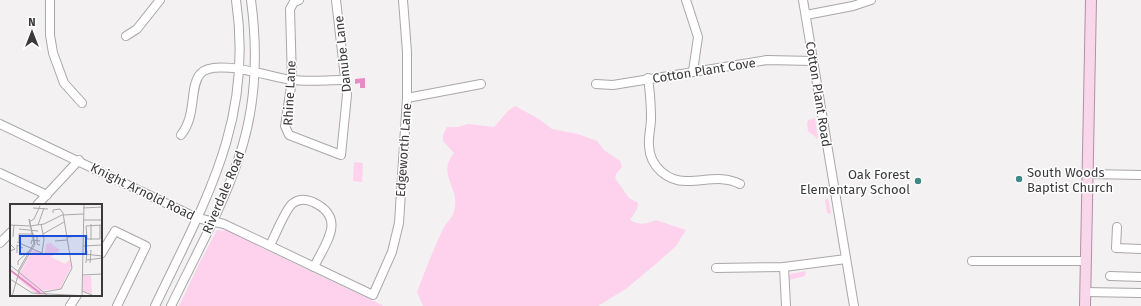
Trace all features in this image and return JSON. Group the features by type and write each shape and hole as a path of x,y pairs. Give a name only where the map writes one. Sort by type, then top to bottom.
{"main road":[{"path":"1085,306 1089,174 1091,0"}],"street":[{"path":"50,0 50,35 53,53 64,83 82,103"},
{"path":"126,36 137,29 160,0"},
{"name":"Riverdale Road","path":"155,306 216,176 229,136 237,101 240,70 240,32 236,0"},
{"name":"Riverdale Road","path":"171,306 230,182 240,155 251,106 254,72 254,34 251,0"},
{"name":"Rhine Lane","path":"299,0 294,2 290,9 292,80 285,126 289,135 341,156"},
{"name":"Danube Lane","path":"336,0 344,80 347,95 341,156"},
{"name":"Edgeworth Lane","path":"373,295 388,262 398,231 407,98 407,52 403,0"},
{"path":"686,0 698,37 694,71"},
{"name":"Cotton Plant Road","path":"803,0 854,306"},
{"path":"806,15 853,6 871,0"},
{"name":"Cotton Plant Cove","path":"596,84 613,85 648,78 767,60 813,61"},
{"path":"181,135 189,123 199,75 203,72 215,68 254,72 292,80 344,80"},
{"path":"648,78 651,118 648,145 657,167 670,178 678,181 725,179 740,184"},
{"path":"407,98 481,84"},
{"name":"Knight Arnold Road","path":"0,124 79,160 197,218 224,224 373,295"},
{"path":"38,204 79,160"},
{"path":"0,173 47,195"},
{"path":"1089,174 1141,175"},
{"path":"270,245 291,205 305,200 322,206 329,212 332,224 330,235 314,267"},
{"path":"1117,227 1116,248 1141,249"},
{"path":"102,252 115,230 146,246 117,306"},
{"path":"0,243 10,233"},
{"path":"716,268 784,267 846,259"},
{"path":"972,261 1086,262"},
{"path":"784,267 786,306"},
{"path":"1110,276 1141,277"},
{"path":"1085,292 1141,292"},
{"path":"70,306 76,296"}],"shaded area":[{"path":"365,78 365,88 360,88 360,83 355,84 355,79"},
{"path":"515,106 539,119 552,129 578,134 597,141 604,150 620,161 622,167 616,174 615,178 629,198 638,203 637,209 630,220 643,224 656,220 686,230 676,246 657,263 627,288 598,306 423,306 417,292 439,237 451,218 455,203 447,168 454,153 443,141 443,135 447,127 458,127 468,124 494,127 509,110"},
{"path":"815,118 818,139 808,131 807,124 808,120"},
{"path":"354,162 363,163 362,182 353,181"},
{"path":"828,198 831,214 827,213 825,200"},
{"path":"217,230 231,231 257,243 258,246 384,306 179,306"},
{"path":"806,271 805,276 789,280 790,274"}],"place":[{"name":"South Woods Baptist Church","path":"1019,179"},
{"name":"Oak Forest Elementary School","path":"918,181"}]}
